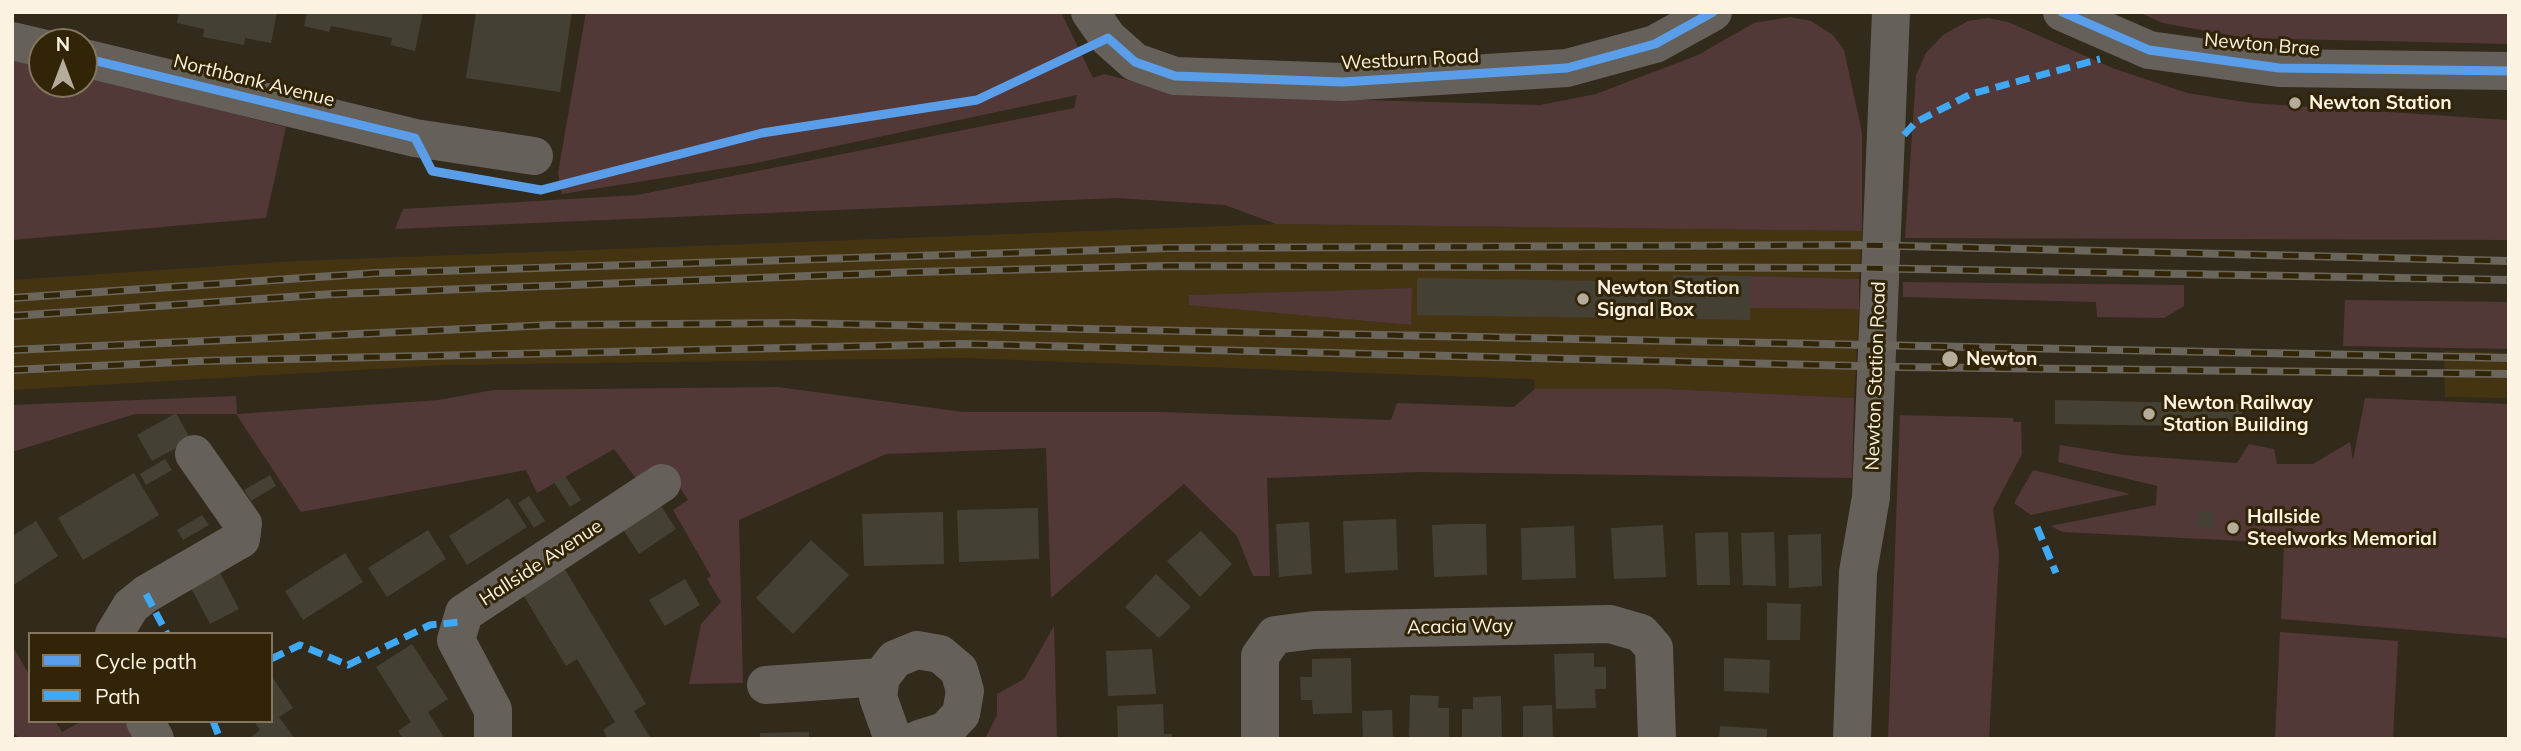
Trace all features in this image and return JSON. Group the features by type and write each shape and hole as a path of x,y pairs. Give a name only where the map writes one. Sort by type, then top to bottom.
{"street":[{"name":"Westburn Road","path":"1090,12 1108,38 1135,62 1175,76 1343,82 1567,68 1655,44 1713,12"},
{"name":"Newton Station Road","path":"1852,739 1858,572 1872,485 1891,12"},
{"name":"Newton Brae","path":"2062,12 2150,50 2279,68 2509,71"},
{"name":"Northbank Avenue","path":"98,61 415,138 534,156"},
{"path":"115,632 131,606 146,594 241,539 243,524 194,454"},
{"name":"Hallside Avenue","path":"493,739 493,710 456,640 464,613 662,484"},
{"name":"Acacia Way","path":"1260,739 1260,656 1275,635 1314,630 1610,624 1641,633 1654,648 1657,739"},
{"path":"893,739 878,697 881,677 895,659 917,650 940,654 959,670 965,691 961,714 945,731 919,739"},
{"path":"766,685 881,677"},
{"path":"146,723 155,739"}],"shaded area":[{"path":"586,12 1061,12 1093,78 1104,74 1186,95 1540,105 1596,94 1698,55 1754,23 1790,17 1811,21 1833,35 1844,50 1862,132 1862,231 1276,224 1225,205 1117,198 395,229 403,209 637,195 1074,108 1077,95 751,164 562,194 558,173"},
{"path":"2138,12 2509,12 2509,44 2245,38 2163,23"},
{"path":"1988,18 2008,22 2115,69 2187,93 2251,103 2509,120 2509,240 1905,238 1916,75 1926,53 1943,35 1968,21"},
{"path":"12,58 28,62 28,98 98,98 98,80 286,127 266,218 12,240"},
{"path":"1276,224 1862,231 1859,279 1751,276 1750,308 1859,309 1854,398 1668,389 1535,389 1534,380 1527,379 963,358 446,365 12,390 12,280 296,261","holes":["1411,288 1410,325 1189,304 1190,295"]},
{"path":"1750,276 1859,279 1859,309 1750,308"},
{"path":"1903,282 2184,285 2184,306 2164,318 2097,317 2096,302 1903,297"},
{"path":"1412,288 1411,325 1189,305 1189,295"},
{"path":"2345,300 2509,302 2509,349 2343,346"},
{"path":"2444,351 2509,353 2509,398 2445,397"},
{"path":"778,387 963,412 1160,412 1391,420 1397,403 1514,407 1535,389 1668,389 1854,398 1852,478 1418,472 1267,478 1270,576 1253,576 1237,536 1184,484 1051,598 1046,448 886,454 739,520 743,683 689,684 701,624 721,602 707,579 711,576 673,510 688,500 665,465 637,480 614,449 537,493 526,470 301,512 236,414 135,414 12,452 12,405 236,396 237,414 439,400 493,390"},
{"path":"2365,398 2509,404 2509,638 2281,619 2284,543 2063,532 2050,526 2156,505 2157,486 2058,462 2060,445 2124,455 2237,463 2249,444 2274,449 2277,464 2313,464 2350,442 2353,460"},
{"path":"1900,415 2013,418 2014,422 2021,422 2022,454 1993,509 1999,555 1989,739 1888,739"},
{"path":"2033,470 2130,494 2031,515 2014,503"},
{"path":"1054,626 1057,739 985,739 997,715 997,694 1024,679"},
{"path":"2280,632 2398,641 2393,739 2275,739"},
{"path":"12,645 28,673 28,723 56,723 62,732 78,723 130,723 138,739 20,739 12,731"}],"building":[{"path":"179,12 277,12 271,43 245,38 244,45 203,37 204,29 177,23"},
{"path":"307,12 423,12 415,51 391,45 392,38 331,26 329,32 304,26"},
{"path":"476,12 572,12 560,92 466,78"},
{"name":"Newton Station Signal Box","path":"1673,275 1750,276 1750,320 1417,315 1417,278 1673,282"},
{"name":"Newton Railway Station Building","path":"2055,400 2242,404 2242,427 2055,424"},
{"path":"176,413 191,440 152,461 137,435"},
{"path":"165,459 172,470 146,485 140,474"},
{"path":"134,473 159,515 83,560 58,518"},
{"path":"270,475 276,486 251,501 244,490"},
{"path":"565,476 581,500 570,507 554,482"},
{"path":"529,496 545,521 534,528 518,503"},
{"path":"508,498 527,527 467,565 449,536"},
{"path":"659,503 676,529 639,554 622,528"},
{"path":"1038,508 1039,559 959,562 957,510"},
{"path":"943,512 944,564 864,566 862,514"},
{"path":"2198,512 2214,512 2214,527 2197,527"},
{"path":"202,515 209,525 183,540 177,530"},
{"path":"1396,519 1398,570 1345,573 1343,521"},
{"path":"36,521 58,556 12,586 12,536"},
{"path":"1309,522 1312,574 1279,577 1276,524"},
{"path":"1486,524 1487,575 1434,577 1432,525"},
{"path":"1663,525 1666,577 1614,579 1611,528"},
{"path":"1574,526 1576,578 1522,580 1521,528"},
{"path":"428,530 446,559 387,597 368,568"},
{"path":"1201,531 1232,564 1200,597 1167,561"},
{"path":"1728,532 1730,585 1697,585 1695,533"},
{"path":"1774,532 1776,586 1743,585 1741,533"},
{"path":"1821,534 1822,586 1789,588 1788,535"},
{"path":"811,540 849,575 793,634 756,598"},
{"path":"345,553 363,582 303,620 285,591"},
{"path":"561,563 646,704 634,711 651,739 608,739 603,730 615,722 577,659 566,666 519,588"},
{"path":"217,567 239,609 210,624 188,582"},
{"path":"1156,574 1191,607 1159,638 1125,607"},
{"path":"685,579 700,605 665,626 649,600"},
{"path":"1767,603 1801,604 1800,640 1767,640"},
{"path":"412,644 448,699 428,712 445,739 403,739 398,731 411,722 376,667"},
{"path":"1152,649 1156,694 1108,696 1106,651"},
{"path":"1594,653 1594,667 1606,667 1606,689 1595,689 1596,708 1556,709 1554,654"},
{"path":"1351,658 1352,713 1313,714 1312,700 1301,700 1300,677 1312,677 1312,659"},
{"path":"1724,658 1770,660 1769,693 1724,691"},
{"path":"273,678 293,708 279,717 295,739 251,737 260,730 255,723 273,723"},
{"path":"1410,695 1439,696 1438,708 1449,708 1449,739 1409,739"},
{"path":"1501,696 1502,739 1462,739 1462,709 1473,709 1473,697"},
{"path":"1163,704 1164,734 1172,734 1172,739 1118,739 1117,706"},
{"path":"1552,705 1553,739 1523,739 1523,706"},
{"path":"1392,710 1393,739 1363,739 1362,711"},
{"path":"1720,726 1767,729 1767,739 1719,739"},
{"path":"809,732 809,739 760,739 760,733"}],"railway":[{"path":"12,298 376,273 1168,248 1861,245 2509,261"},
{"path":"12,316 333,294 916,272 1168,266 1860,268 2509,280"},
{"path":"12,350 551,325 793,323 2509,358"},
{"path":"12,370 200,361 963,344 1900,367 2509,374"}],"marked path":[{"path":"1904,135 1916,122 1971,94 2100,59"},
{"path":"2037,527 2056,573"},
{"path":"146,594 166,632"},
{"path":"273,658 300,645 348,665 430,625 460,622"},
{"path":"214,723 220,739"}],"cycle path":[{"path":"98,61 415,138 432,171 541,190 762,133 977,100 1108,38 1135,62 1175,76 1343,82 1567,68 1655,44 1713,12"},
{"path":"2062,12 2149,50 2279,68 2509,71"}],"place":[{"name":"Newton Station","path":"2295,103"},
{"name":"Newton Station Signal Box","path":"1583,299"},
{"name":"Newton","path":"1950,359"},
{"name":"Newton Railway Station Building","path":"2149,414"},
{"name":"Hallside Steelworks Memorial","path":"2233,528"}]}
